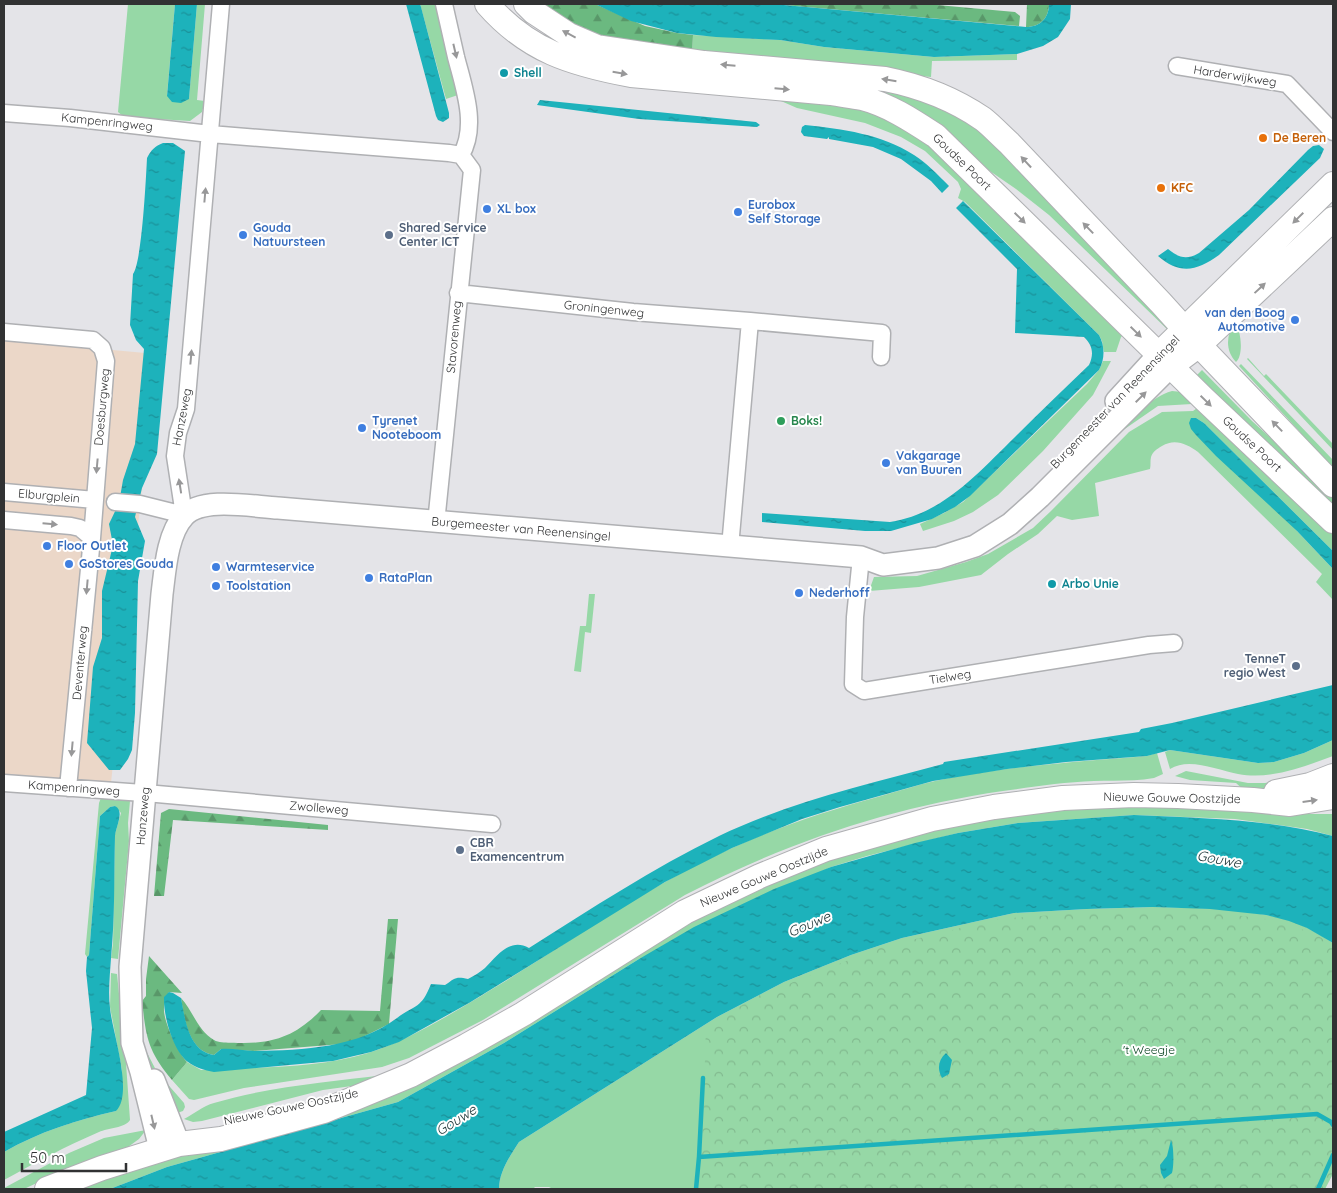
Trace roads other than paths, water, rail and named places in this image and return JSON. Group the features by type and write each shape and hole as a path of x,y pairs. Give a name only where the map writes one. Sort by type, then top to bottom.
{"main road":[{"name":"Goudse Poort","path":"487,4 512,28 539,47 566,60 600,70 631,75 839,94 863,98 911,119 936,136 1203,398 1333,522"},
{"path":"526,4 534,12 569,35 597,47 704,63 885,79 941,96 984,120 1009,143 1333,484"},
{"name":"Burgemeester van Reenensingel","path":"1193,337 1333,184"},
{"name":"Burgemeester van Reenensingel","path":"1165,360 1333,219"},
{"name":"Nieuwe Gouwe Oostzijde","path":"1253,800 1272,793 1310,785 1333,776"},
{"name":"Nieuwe Gouwe Oostzijde","path":"47,1189 169,1146 221,1139 324,1111 411,1075 522,1014 685,912 760,876 826,849 932,819 994,807 1063,798 1134,795 1253,800 1290,804 1333,797"}],"street":[{"name":"Hanzeweg","path":"169,1146 132,1043 130,966 162,594 168,555 175,531 184,516 175,456 178,433 186,409 220,4"},
{"path":"210,134 460,155 465,148 468,130 468,100 444,4"},
{"name":"Harderwijkweg","path":"1177,66 1287,84 1333,132"},
{"name":"Kampenringweg","path":"4,113 70,118 210,134"},
{"name":"Stavorenweg","path":"436,523 472,170 460,155"},
{"name":"Groningenweg","path":"458,293 634,312 750,320 882,333 881,357"},
{"path":"730,547 750,320"},
{"name":"Doesburgweg","path":"4,332 93,340 102,348 106,361 92,538"},
{"name":"Burgemeester van Reenensingel","path":"184,516 198,507 215,504 861,557 883,565 938,558 975,546 1010,524 1040,498 1165,360"},
{"name":"Elburgplein","path":"4,492 94,500"},
{"path":"115,502 140,504 184,516"},
{"path":"4,520 71,526 80,528 92,538"},
{"name":"Deventerweg","path":"68,788 92,538"},
{"name":"Tielweg","path":"861,557 853,684 864,691 1174,642"},
{"name":"Kampenringweg","path":"4,783 145,793"},
{"name":"Zwolleweg","path":"145,793 492,824"}],"water":[{"path":"175,4 197,4 189,99 181,103 172,102 167,96"},
{"path":"406,4 420,4 421,7 449,113 449,118 443,122 438,120 436,116"},
{"path":"595,4 773,4 1031,27 1043,21 1049,9 1049,4 1071,4 1070,19 1058,37 1043,46 1017,54 934,57 824,47 780,40 677,33 631,21"},
{"path":"540,100 756,122 760,125 757,127 639,119 537,105"},
{"path":"805,125 833,128 875,137 888,142 919,158 949,186 942,193 931,181 901,159 873,147 829,139 829,137 827,139 804,136 801,132 802,127"},
{"path":"173,143 185,151 157,454 142,488 135,517 145,541 138,581 135,713 132,750 120,770 109,770 87,743 93,667 102,638 102,591 113,545 109,524 119,503 123,480 135,444 144,349 136,340 130,325 133,274 139,254 143,219 147,158 158,145"},
{"path":"1319,145 1324,149 1320,158 1219,255 1203,265 1188,269 1174,266 1158,256 1168,249 1183,257 1191,257 1199,253 1249,210 1308,150 1313,146"},
{"path":"963,201 1099,335 1104,352 1099,370 970,496 955,507 932,519 891,531 865,531 762,522 762,513 890,522 909,518 927,510 943,501 973,478 1089,365 1092,350 1084,337 1015,333 1017,269 956,208"},
{"path":"1191,418 1196,418 1204,423 1333,551 1333,569 1297,531 1196,435 1189,423"},
{"path":"1333,685 1333,740 1304,753 1274,762 1258,763 1170,750 1147,756 1066,762 1007,769 933,781 802,819 732,848 665,882 469,1003 399,1042 371,1052 333,1061 214,1072 194,1066 183,1057 178,1050 167,1023 164,997 169,992 181,998 186,1024 198,1047 214,1055 221,1049 255,1051 311,1048 365,1036 421,1002 431,984 445,985 456,978 468,979 483,969 504,949 516,945 529,948 622,889 694,848 773,813 829,795 943,764 944,762 1139,732 1141,729"},
{"path":"115,806 118,808 120,815 115,836 114,913 109,996 123,1077 121,1102 116,1111 58,1127 4,1152 4,1132 86,1095 92,1028 86,971 87,957 89,955 100,816 110,807"},
{"name":"Gouwe","path":"1134,815 1209,818 1259,823 1309,830 1333,836 1333,943 1307,928 1289,921 1266,915 1210,909 1153,907 1014,913 902,938 851,955 784,982 717,1017 519,1142 503,1170 499,1189 110,1189 167,1167 398,1102 504,1043 694,927 774,889 831,867 958,833 1018,823"},
{"path":"946,1053 952,1060 949,1074 942,1078 939,1065"},
{"path":"1171,1140 1173,1170 1164,1179 1160,1165 1167,1156"}],"waterway":[{"path":"703,1078 699,1157 1317,1114 1333,1125"},
{"path":"1318,1189 1333,1155"},
{"path":"696,1189 699,1157"}],"place":[{"name":"Shell","path":"504,73"},
{"name":"De Beren","path":"1263,138"},
{"name":"KFC","path":"1161,188"},
{"name":"XL box","path":"487,209"},
{"name":"Eurobox Self Storage","path":"738,212"},
{"name":"Gouda Natuursteen","path":"243,235"},
{"name":"Shared Service Center ICT","path":"389,235"},
{"name":"van den Boog Automotive","path":"1295,320"},
{"name":"Boks!","path":"781,421"},
{"name":"Tyrenet Nooteboom","path":"362,428"},
{"name":"Vakgarage van Buuren","path":"886,463"},
{"name":"Floor Outlet","path":"47,546"},
{"name":"GoStores Gouda","path":"69,564"},
{"name":"Warmteservice","path":"216,567"},
{"name":"RataPlan","path":"369,578"},
{"name":"Arbo Unie","path":"1052,584"},
{"name":"Toolstation","path":"216,586"},
{"name":"Nederhoff","path":"799,593"},
{"name":"TenneT regio West","path":"1296,666"},
{"name":"CBR Examencentrum","path":"460,850"}],"park label":[{"name":"'t Weegje","path":"1149,1050"}]}
